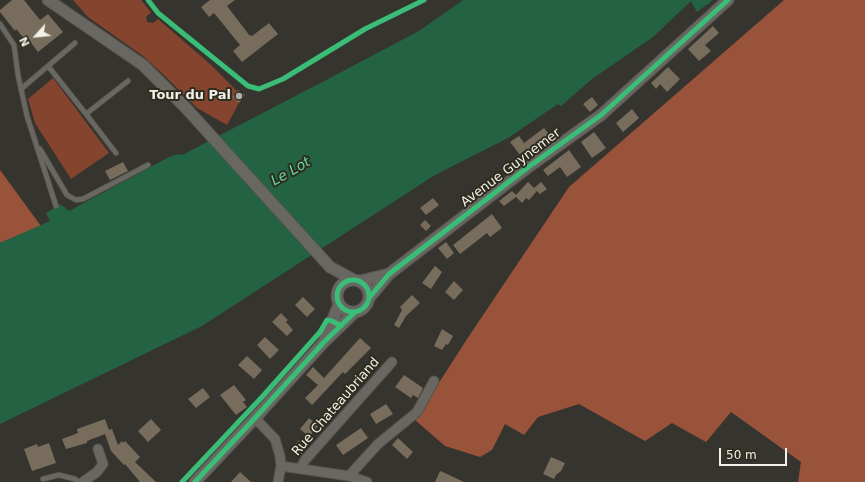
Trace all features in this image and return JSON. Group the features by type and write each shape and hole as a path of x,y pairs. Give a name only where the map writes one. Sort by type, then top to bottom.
{"street":[{"path":"48,0 143,65 196,118 330,267 337,276 337,294 339,304 324,342"},
{"path":"64,0 71,16"},
{"name":"Avenue Guynemer","path":"369,298 389,274 528,168 601,116 728,0"},
{"name":"Avenue Guynemer","path":"356,280 389,274"},
{"path":"195,482 324,342 355,312 363,309 368,302 368,288 356,280 337,276"},
{"path":"338,289 346,281 356,280"},
{"path":"339,304 346,310 355,312"},
{"name":"Rue Chateaubriand","path":"300,469 305,460 392,362"},
{"path":"349,476 378,444 417,412 434,381"},
{"path":"255,418 275,439 281,466 278,482"},
{"path":"83,482 97,472 103,464 98,449"},
{"path":"281,466 349,476 367,482"}],"lane":[{"path":"0,24 14,45 18,75 34,139 56,206"},
{"path":"21,89 75,43"},
{"path":"48,66 116,153"},
{"path":"86,114 128,81"},
{"path":"34,139 67,195 76,200 83,199 148,165"},
{"path":"42,479 59,475 75,479 79,482"}],"shaded area":[{"path":"73,0 141,0 151,12 146,17 147,22 153,23 158,19 210,64 237,91 232,97 239,103 227,125 197,108 143,56 88,17"},
{"path":"784,0 865,0 865,482 798,482 801,462 731,412 706,442 672,423 645,441 579,404 538,417 524,435 505,424 492,450 480,457 445,446 415,420 467,339 569,187"},
{"path":"53,78 109,153 71,179 35,123 28,99"},
{"path":"0,170 41,226 0,243"}],"water":[{"name":"Le Lot","path":"463,0 713,0 697,12 691,1 653,37 592,79 561,106 558,104 508,138 435,175 202,326 0,424 0,243 50,221 46,213 60,204 69,211 169,157 178,154 182,155 328,79 419,31"}],"building":[{"path":"12,0 24,0 40,20 48,14 63,32 38,52 29,40 27,42 16,29 15,31 0,12 0,10"},
{"path":"210,0 235,0 227,6 250,36 269,23 278,34 242,62 233,51 240,45 214,13 209,17 201,7"},
{"path":"713,26 719,33 705,45 711,51 699,61 688,49"},
{"path":"668,67 680,79 667,92 660,84 656,89 651,83"},
{"name":"Tour du Pal","path":"238,90 245,95 239,103 232,97"},
{"path":"592,97 598,105 590,112 583,104"},
{"path":"632,109 639,118 623,132 616,123"},
{"path":"544,128 551,139 524,160 510,142 519,136 524,143"},
{"path":"594,132 606,148 592,158 581,142"},
{"path":"569,150 581,167 567,177 560,167 548,176 543,170"},
{"path":"123,162 128,171 110,180 105,171"},
{"path":"528,182 534,188 541,182 547,189 540,194 537,191 529,200 526,198 522,203 516,197 504,206 499,201 512,191 516,195"},
{"path":"433,198 439,205 426,215 420,208"},
{"path":"492,214 502,228 490,237 487,233 460,254 453,245"},
{"path":"425,220 431,226 426,231 420,225"},
{"path":"446,242 454,253 447,259 438,248"},
{"path":"435,266 442,272 431,289 422,283"},
{"path":"454,281 463,290 454,300 445,292"},
{"path":"412,295 420,303 406,316 399,328 394,325 402,310 400,307"},
{"path":"303,297 315,309 307,317 295,305"},
{"path":"281,313 288,320 286,322 293,330 287,336 272,322"},
{"path":"442,329 453,336 448,345 446,344 442,350 434,346"},
{"path":"265,337 279,350 270,359 257,345"},
{"path":"360,338 371,348 345,374 343,372 312,405 305,398 318,385 306,375 313,367 324,378"},
{"path":"247,356 262,370 254,379 238,365"},
{"path":"404,375 423,388 418,398 413,395 411,398 395,387"},
{"path":"234,385 246,400 243,402 247,407 236,415 220,395"},
{"path":"203,388 210,397 196,408 188,399"},
{"path":"386,404 393,414 376,424 370,414"},
{"path":"309,418 318,426 309,437 300,429"},
{"path":"105,419 109,430 112,429 118,445 122,441 123,443 125,441 140,457 135,462 156,482 140,482 125,464 124,465 111,451 105,434 87,441 87,443 66,449 62,439 78,433 77,429"},
{"path":"151,419 161,430 148,442 138,431"},
{"path":"361,428 368,438 343,455 336,445"},
{"path":"398,438 413,452 407,459 392,445"},
{"path":"299,440 307,447 300,456 292,449"},
{"path":"49,443 56,463 32,471 24,449 37,444 38,447"},
{"path":"551,457 565,463 561,471 554,479 543,474"},
{"path":"440,471 445,473 464,482 435,482"},
{"path":"240,472 251,482 231,482"}],"cycle path":[{"path":"148,0 158,13 248,86 259,89 283,79 365,29 424,0"},
{"path":"369,298 389,274 527,168 601,115 728,0"},
{"path":"350,280 356,280 365,284 369,296 365,308 356,312 350,312 341,308 337,299 337,293 341,284 350,280"},
{"path":"195,482 324,342 355,312"},
{"path":"182,482 262,397 320,332 327,320 341,326"}],"place":[{"name":"Tour du Pal","path":"239,96"}]}
